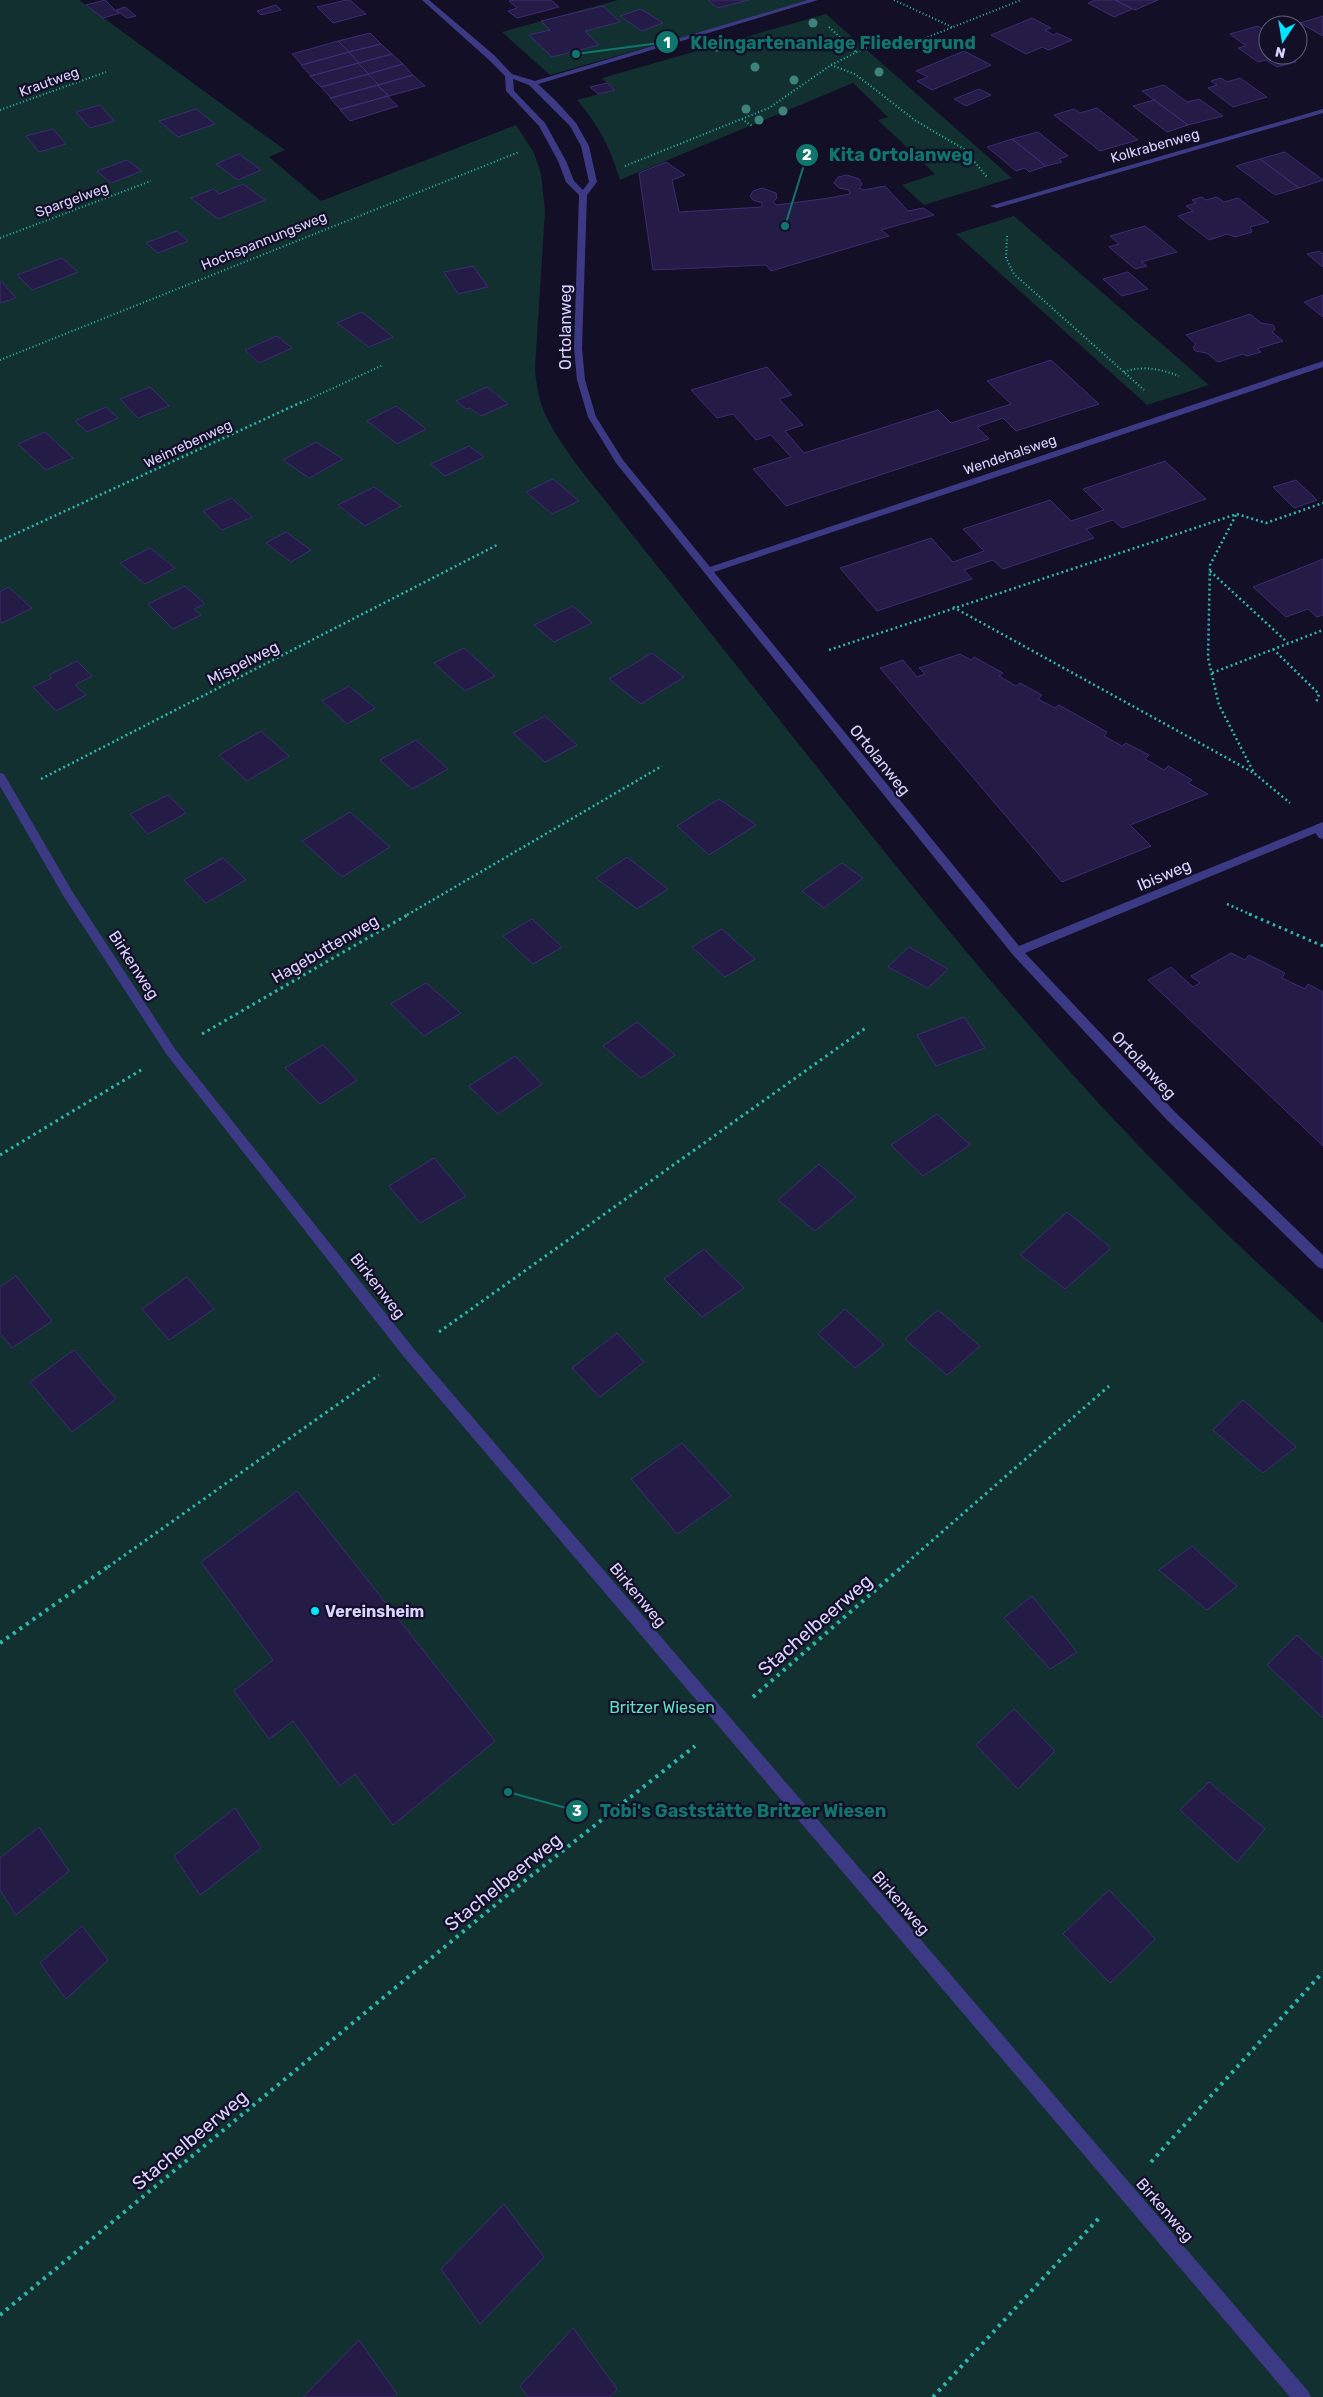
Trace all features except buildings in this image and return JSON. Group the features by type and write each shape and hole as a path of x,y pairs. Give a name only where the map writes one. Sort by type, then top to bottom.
{"street":[{"name":"Ortolanweg","path":"425,0 509,76 532,83 573,125 585,146 593,182 583,194 578,348 581,380 592,417 619,461 707,572 1017,952 1171,1116 1323,1263"},
{"path":"532,83 815,0"},
{"name":"Ortolanweg","path":"509,76 510,91 542,125 562,161 570,182 583,194"},
{"name":"Kolkrabenweg","path":"994,206 1323,111"},
{"name":"Wendehalsweg","path":"707,572 1323,364"},
{"name":"Birkenweg","path":"0,777 68,894 171,1052 409,1354 1302,2397"},
{"name":"Ibisweg","path":"1017,952 1321,830"}],"path":[{"path":"894,0 954,28"},
{"path":"625,166 781,102 831,65 865,48 918,40 954,28 1021,0"},
{"path":"822,22 856,52"},
{"path":"831,65 848,73 855,74 916,121 964,149 994,186 994,220 1006,236 1006,258 1014,274 1146,391"},
{"name":"Krautweg","path":"0,110 106,72"},
{"path":"742,119 752,126"},
{"name":"Hochspannungsweg","path":"0,360 519,152"},
{"name":"Spargelweg","path":"0,238 151,181"},
{"name":"Weinrebenweg","path":"0,541 384,365"},
{"path":"1124,372 1135,367 1152,368 1183,378"},
{"path":"829,650 1236,514 1266,523 1323,503"},
{"path":"1236,514 1210,565 1208,658 1219,705 1254,773"},
{"name":"Mispelweg","path":"10,795 497,545"},
{"path":"1210,571 1288,643"},
{"path":"953,607 1254,773 1292,805"},
{"path":"1212,673 1323,630"},
{"path":"1273,649 1319,694 1316,703"},
{"name":"Hagebuttenweg","path":"0,1155 171,1052 662,766"},
{"path":"1224,902 1323,946"},
{"name":"Stachelbeerweg","path":"0,2315 518,1887 724,1722 1109,1386"}],"green space":[{"name":"Britzer Wiesen","path":"0,0 79,0 285,150 269,157 321,201 516,125 534,153 541,174 545,211 535,368 537,387 541,405 546,416 568,452 890,859 1027,1023 1164,1172 1258,1264 1323,1323 1323,2397 0,2397"},
{"path":"618,0 814,0 550,75 502,32"},
{"path":"826,14 1012,178 924,205 902,185 935,174 878,120 888,117 853,83 620,180 603,137 577,100 614,90 602,78"},
{"path":"1014,216 1209,385 1147,405 956,234"}],"place":[{"name":"Kleingartenanlage Fliedergrund","path":"576,54"},
{"name":"Kita Ortolanweg","path":"785,226"},
{"name":"Vereinsheim","path":"315,1611"},
{"name":"Tobi's Gaststätte Britzer Wiesen","path":"508,1792"}]}
